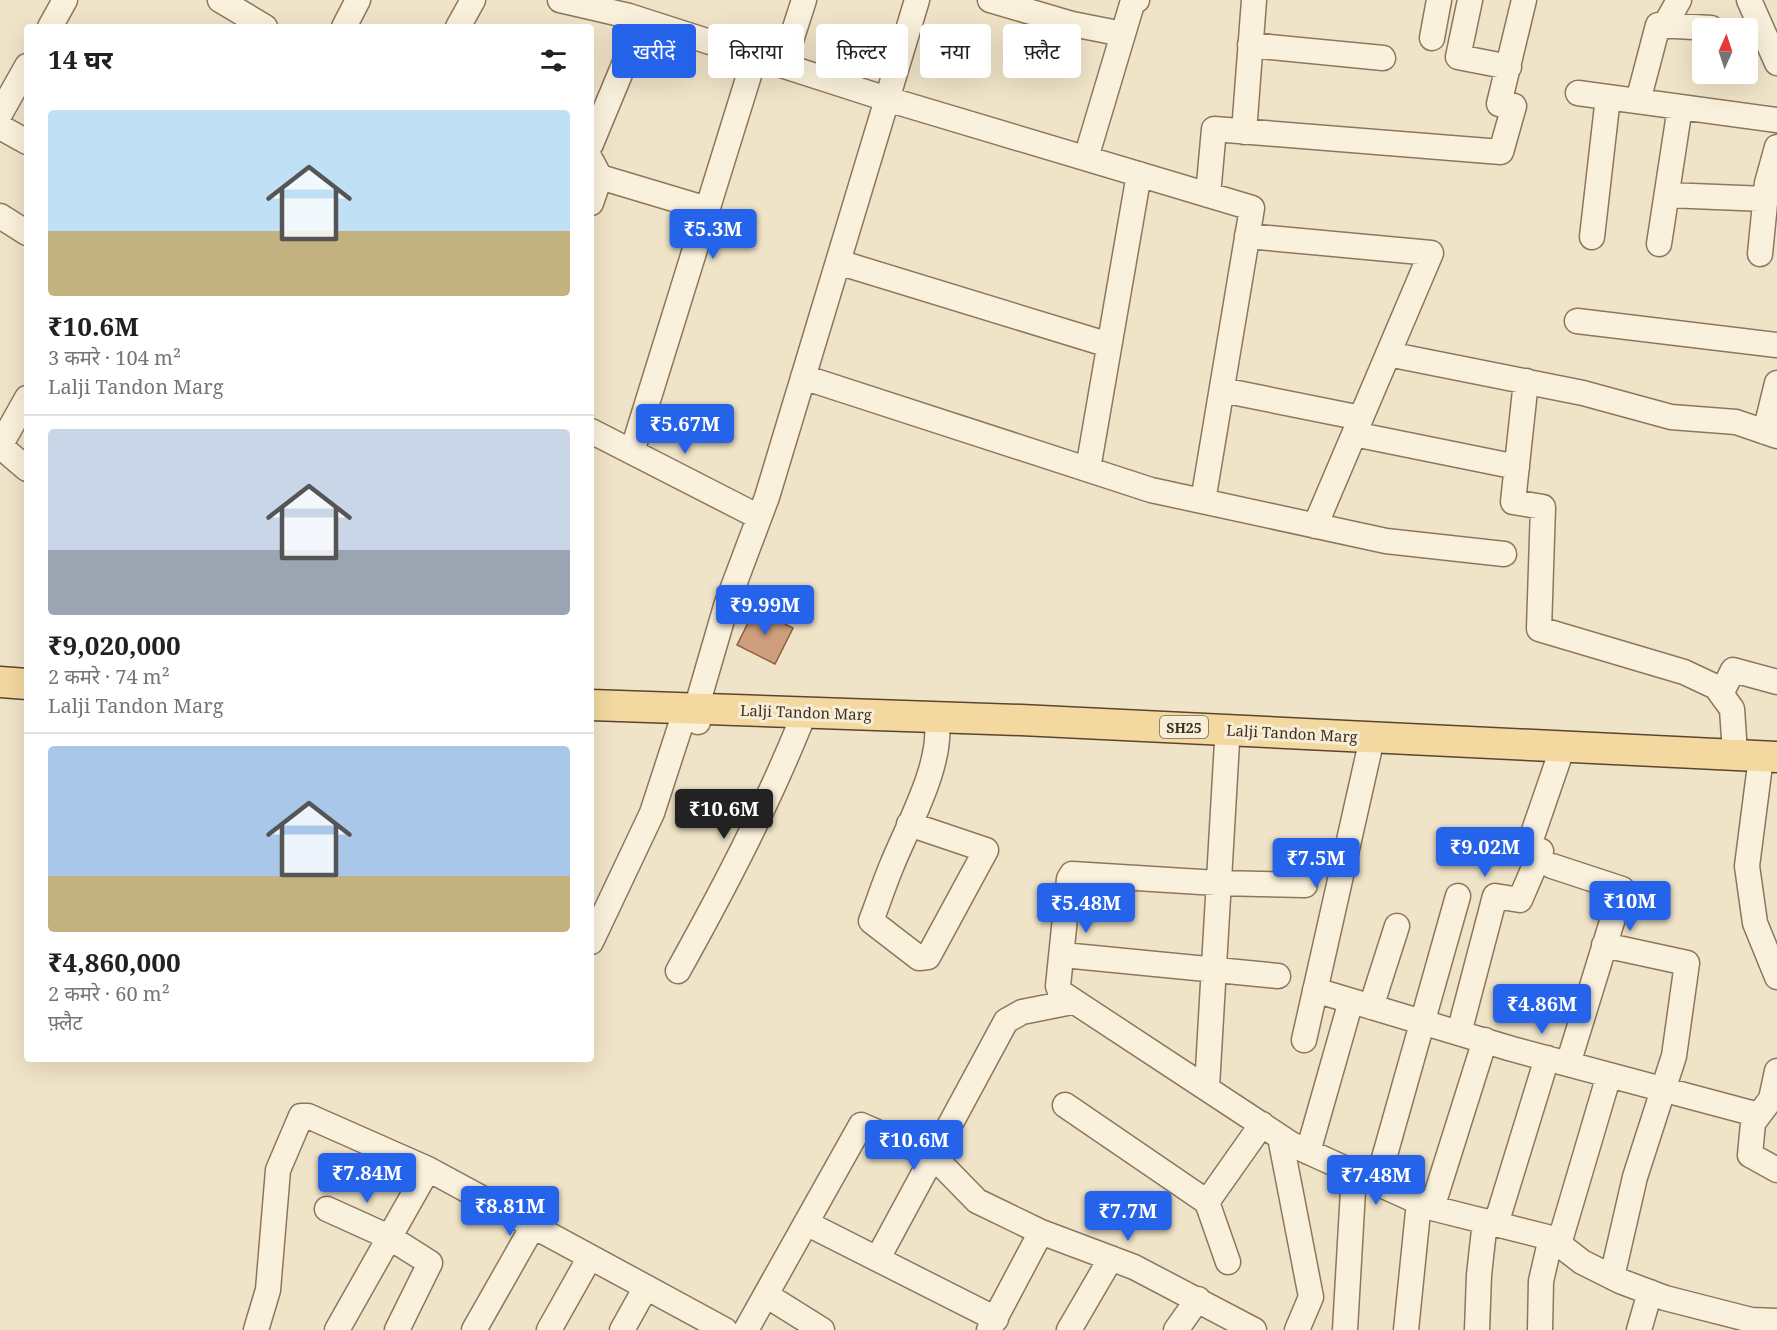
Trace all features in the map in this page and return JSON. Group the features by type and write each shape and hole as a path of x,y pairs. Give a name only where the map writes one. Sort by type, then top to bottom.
{"main road":[{"path":"0,682 24,684"},
{"path":"0,695 24,696"},
{"name":"Lalji Tandon Marg","path":"594,705 692,717 800,724 937,722 1019,733 1227,742 1339,740 1370,747 1560,755 1761,759"},
{"name":"Lalji Tandon Marg","path":"594,718 692,717 937,722 1761,759"}],"street":[{"path":"52,24 65,0"},
{"path":"220,0 260,24"},
{"path":"346,24 358,0"},
{"path":"460,24 473,0"},
{"path":"560,0 642,21 708,41"},
{"path":"796,24 804,0"},
{"path":"594,936 652,813 692,717 726,606 759,517 803,377 917,0"},
{"path":"990,0 1072,24 1123,34"},
{"path":"1086,158 1132,4 1137,0"},
{"path":"1244,132 1254,0"},
{"path":"1432,38 1439,0"},
{"path":"1470,0 1458,57 1509,67"},
{"path":"1208,195 1214,129 1501,152 1514,106 1499,104 1524,0"},
{"path":"1665,26 1679,0"},
{"path":"1749,0 1752,18"},
{"path":"594,137 642,21"},
{"path":"1638,101 1658,25 1692,27"},
{"path":"1758,35 1777,63"},
{"path":"1250,45 1383,58"},
{"path":"24,72 1,114 24,139"},
{"path":"804,72 887,99 1252,208 1203,501"},
{"path":"632,452 748,78"},
{"path":"1578,93 1777,120"},
{"path":"1592,237 1608,97"},
{"path":"1659,244 1680,107"},
{"path":"1760,254 1766,199 1777,147"},
{"path":"595,168 707,208"},
{"path":"1088,469 1139,174"},
{"path":"1667,195 1766,199"},
{"path":"0,216 24,231"},
{"path":"1247,236 1431,253 1315,526"},
{"path":"838,262 1110,345"},
{"path":"1577,321 1777,345"},
{"path":"1388,354 1582,393 1671,417 1736,422 1771,434 1777,383"},
{"path":"803,377 1150,490 1386,541 1504,554"},
{"path":"1526,381 1514,502 1543,507 1539,629 1684,672 1716,687 1732,709 1761,759 1747,866 1755,923 1777,977"},
{"path":"1222,390 1517,467"},
{"path":"24,403 0,446 24,466"},
{"path":"594,433 759,517"},
{"path":"1721,694 1732,670 1777,682"},
{"path":"909,824 986,850 928,957 924,959 919,958 871,921 909,824 932,767 937,722"},
{"path":"678,970 726,884 772,792 800,724"},
{"path":"1207,1087 1217,883 1227,742"},
{"path":"1304,1040 1370,747"},
{"path":"1459,1033 1495,896 1521,900 1540,851 1528,848 1560,755"},
{"path":"1477,1330 1479,1275 1491,1223 1604,945 1622,889 1552,866"},
{"path":"1305,885 1217,883 1072,874 1069,879 1063,956 1058,986 1060,992 1072,1002 1308,1152 1425,1205 1555,1241 1582,1262 1650,1292 1751,1320 1777,1321"},
{"path":"1377,1183 1458,896"},
{"path":"1308,1152 1361,1004 1397,926"},
{"path":"1604,945 1687,963 1674,1056 1635,1177 1612,1277"},
{"path":"1063,956 1278,976"},
{"path":"1315,990 1557,1061 1759,1115"},
{"path":"878,1258 1006,1021 1022,1012 1072,1002"},
{"path":"1406,1330 1425,1205 1485,1040"},
{"path":"1777,1071 1771,1099 1754,1123 1750,1155 1777,1170"},
{"path":"1540,1330 1541,1281 1608,1075"},
{"path":"1065,1105 1207,1202 1228,1262"},
{"path":"256,1330 268,1290 278,1170 302,1116 308,1116 428,1169 725,1330"},
{"path":"746,1330 861,1125 934,1157 977,1201 1041,1232 1111,1258 1198,1299 1254,1330"},
{"path":"1207,1202 1271,1130"},
{"path":"1271,1130 1311,1297 1297,1330"},
{"path":"337,1330 428,1169"},
{"path":"1345,1330 1354,1173"},
{"path":"327,1209 389,1237 430,1263 397,1330"},
{"path":"806,1223 878,1258 993,1324 1041,1232"},
{"path":"474,1330 533,1226"},
{"path":"549,1330 590,1257"},
{"path":"1069,1330 1111,1258"},
{"path":"621,1330 646,1287"},
{"path":"1639,1330 1650,1292"},
{"path":"766,1295 822,1330"},
{"path":"1176,1330 1198,1299"}],"building":[{"path":"755,609 793,628 775,664 737,645"}]}
